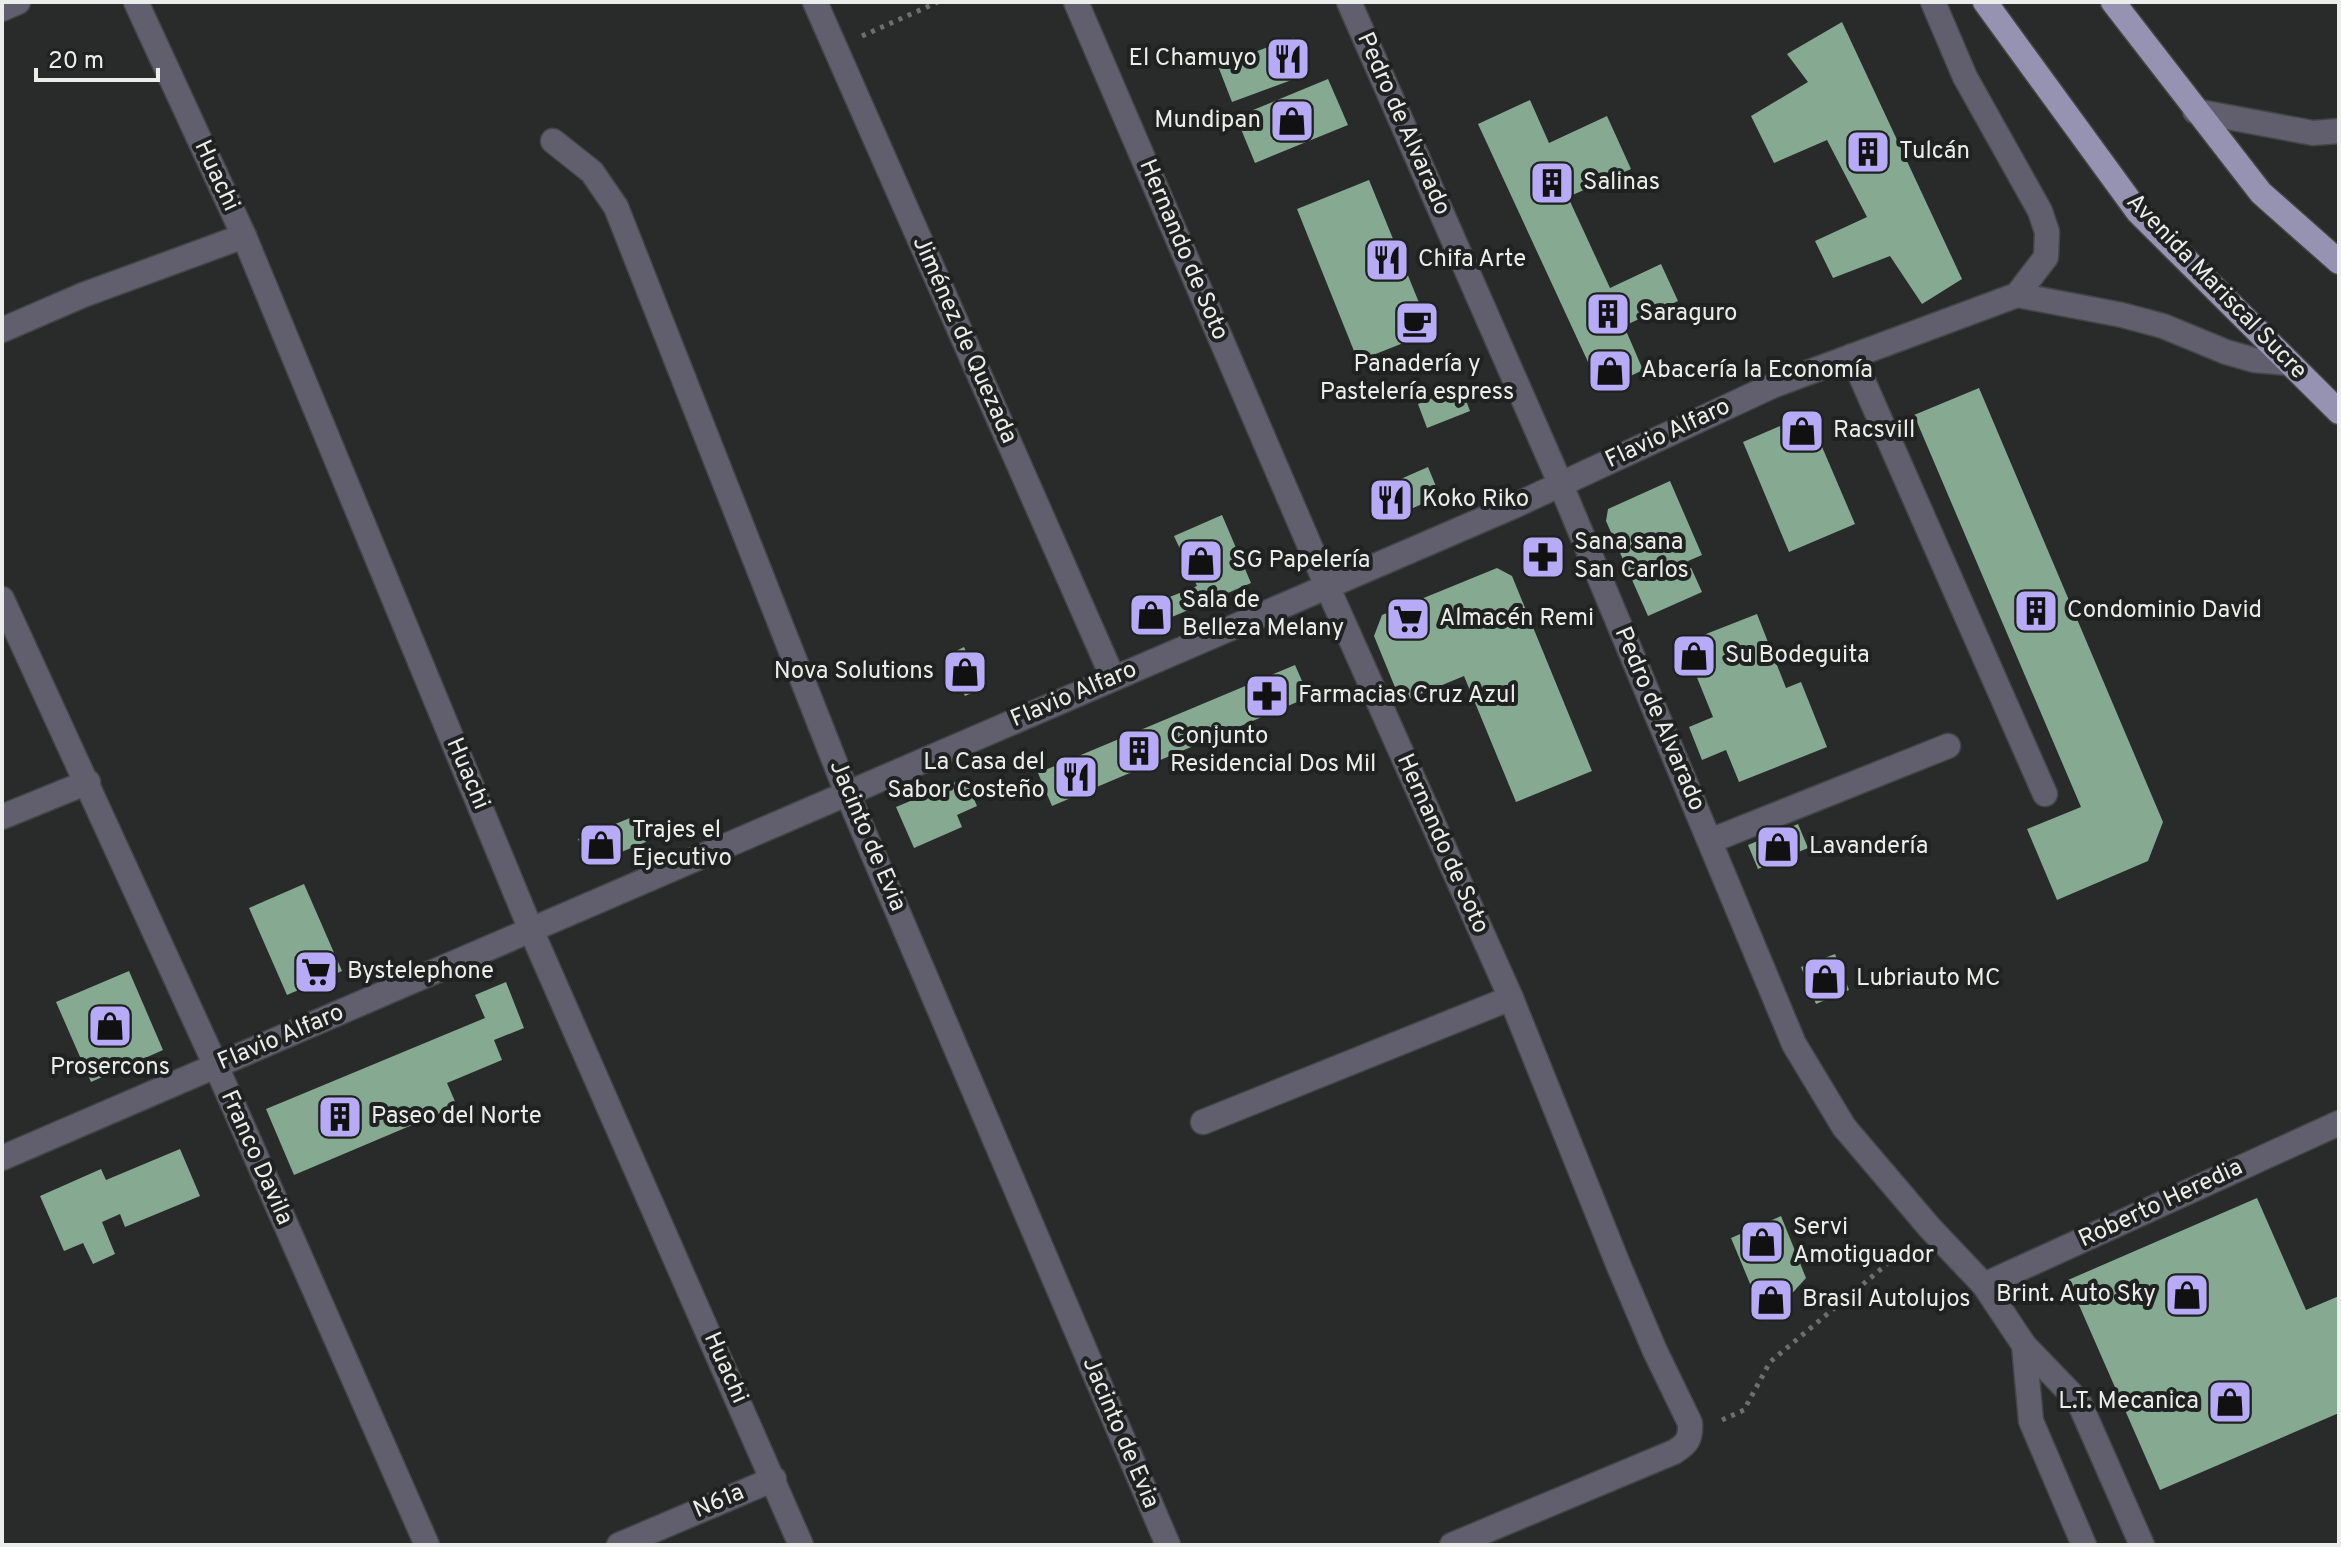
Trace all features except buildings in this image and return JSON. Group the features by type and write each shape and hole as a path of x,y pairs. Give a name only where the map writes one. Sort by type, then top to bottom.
{"main road":[{"name":"Avenida Mariscal Sucre","path":"1985,2 2138,212 2339,412"},
{"path":"2113,2 2261,193 2339,262"}],"street":[{"path":"2,9 18,2"},
{"name":"Huachi","path":"136,2 244,236 531,930 801,1545"},
{"name":"Jiménez de Quezada","path":"815,2 1113,678"},
{"name":"Hernando de Soto","path":"1076,2 1327,586 1511,998 1635,1306 1690,1429"},
{"name":"Pedro de Alvarado","path":"1349,2 1561,485 1794,1044 1844,1127 1930,1228 1984,1285 2024,1345 2079,1402 2142,1545"},
{"path":"1933,2 1965,77 2040,211 2047,232 2049,245 2046,257 2017,295 2122,315 2163,326 2226,352 2254,360 2289,363"},
{"path":"2195,111 2313,133 2339,131"},
{"name":"Jacinto de Evia","path":"553,141 592,172 616,207 847,793 1168,1545"},
{"path":"2,330 83,295 244,236"},
{"name":"Flavio Alfaro","path":"2,1158 1561,485 1772,386 2017,295"},
{"path":"1852,356 2045,794"},
{"name":"Franco Davila","path":"2,599 216,1066 427,1545"},
{"path":"1710,841 1948,746"},
{"path":"2,817 88,782"},
{"path":"1203,1122 1511,998"},
{"name":"Roberto Heredia","path":"1984,1285 2339,1123"},
{"name":"Pedro de Alvarado","path":"2024,1345 2031,1421 2084,1545"},
{"path":"1452,1545 1674,1452 1686,1445 1690,1429"},
{"name":"N61a","path":"619,1545 774,1479"}],"path":[{"path":"835,48 938,2"},
{"path":"1690,1429 1744,1410 1770,1362 1930,1228"}],"place":[{"name":"El Chamuyo","path":"1288,59"},
{"name":"Mundipan","path":"1292,121"},
{"name":"Tulcán","path":"1868,152"},
{"name":"Salinas","path":"1552,183"},
{"name":"Chifa Arte","path":"1387,260"},
{"name":"Saraguro","path":"1608,314"},
{"name":"Panadería y Pastelería espress","path":"1417,323"},
{"name":"Abacería la Economía","path":"1610,371"},
{"name":"Racsvill","path":"1802,431"},
{"name":"Koko Riko","path":"1391,500"},
{"name":"Sana sana San Carlos","path":"1543,557"},
{"name":"SG Papelería","path":"1201,561"},
{"name":"Condominio David","path":"2036,611"},
{"name":"Sala de Belleza Melany","path":"1151,615"},
{"name":"Almacén Remi","path":"1408,619"},
{"name":"Su Bodeguita","path":"1694,656"},
{"name":"Nova Solutions","path":"965,672"},
{"name":"Farmacias Cruz Azul","path":"1267,696"},
{"name":"Conjunto Residencial Dos Mil","path":"1139,751"},
{"name":"La Casa del Sabor Costeño","path":"1076,777"},
{"name":"Trajes el Ejecutivo","path":"601,845"},
{"name":"Lavandería","path":"1778,847"},
{"name":"Bystelephone","path":"316,972"},
{"name":"Lubriauto MC","path":"1825,979"},
{"name":"Prosercons","path":"110,1026"},
{"name":"Paseo del Norte","path":"340,1117"},
{"name":"Servi Amotiguador","path":"1762,1242"},
{"name":"Brint. Auto Sky","path":"2187,1295"},
{"name":"Brasil Autolujos","path":"1771,1300"},
{"name":"L.T. Mecanica","path":"2230,1402"}]}
